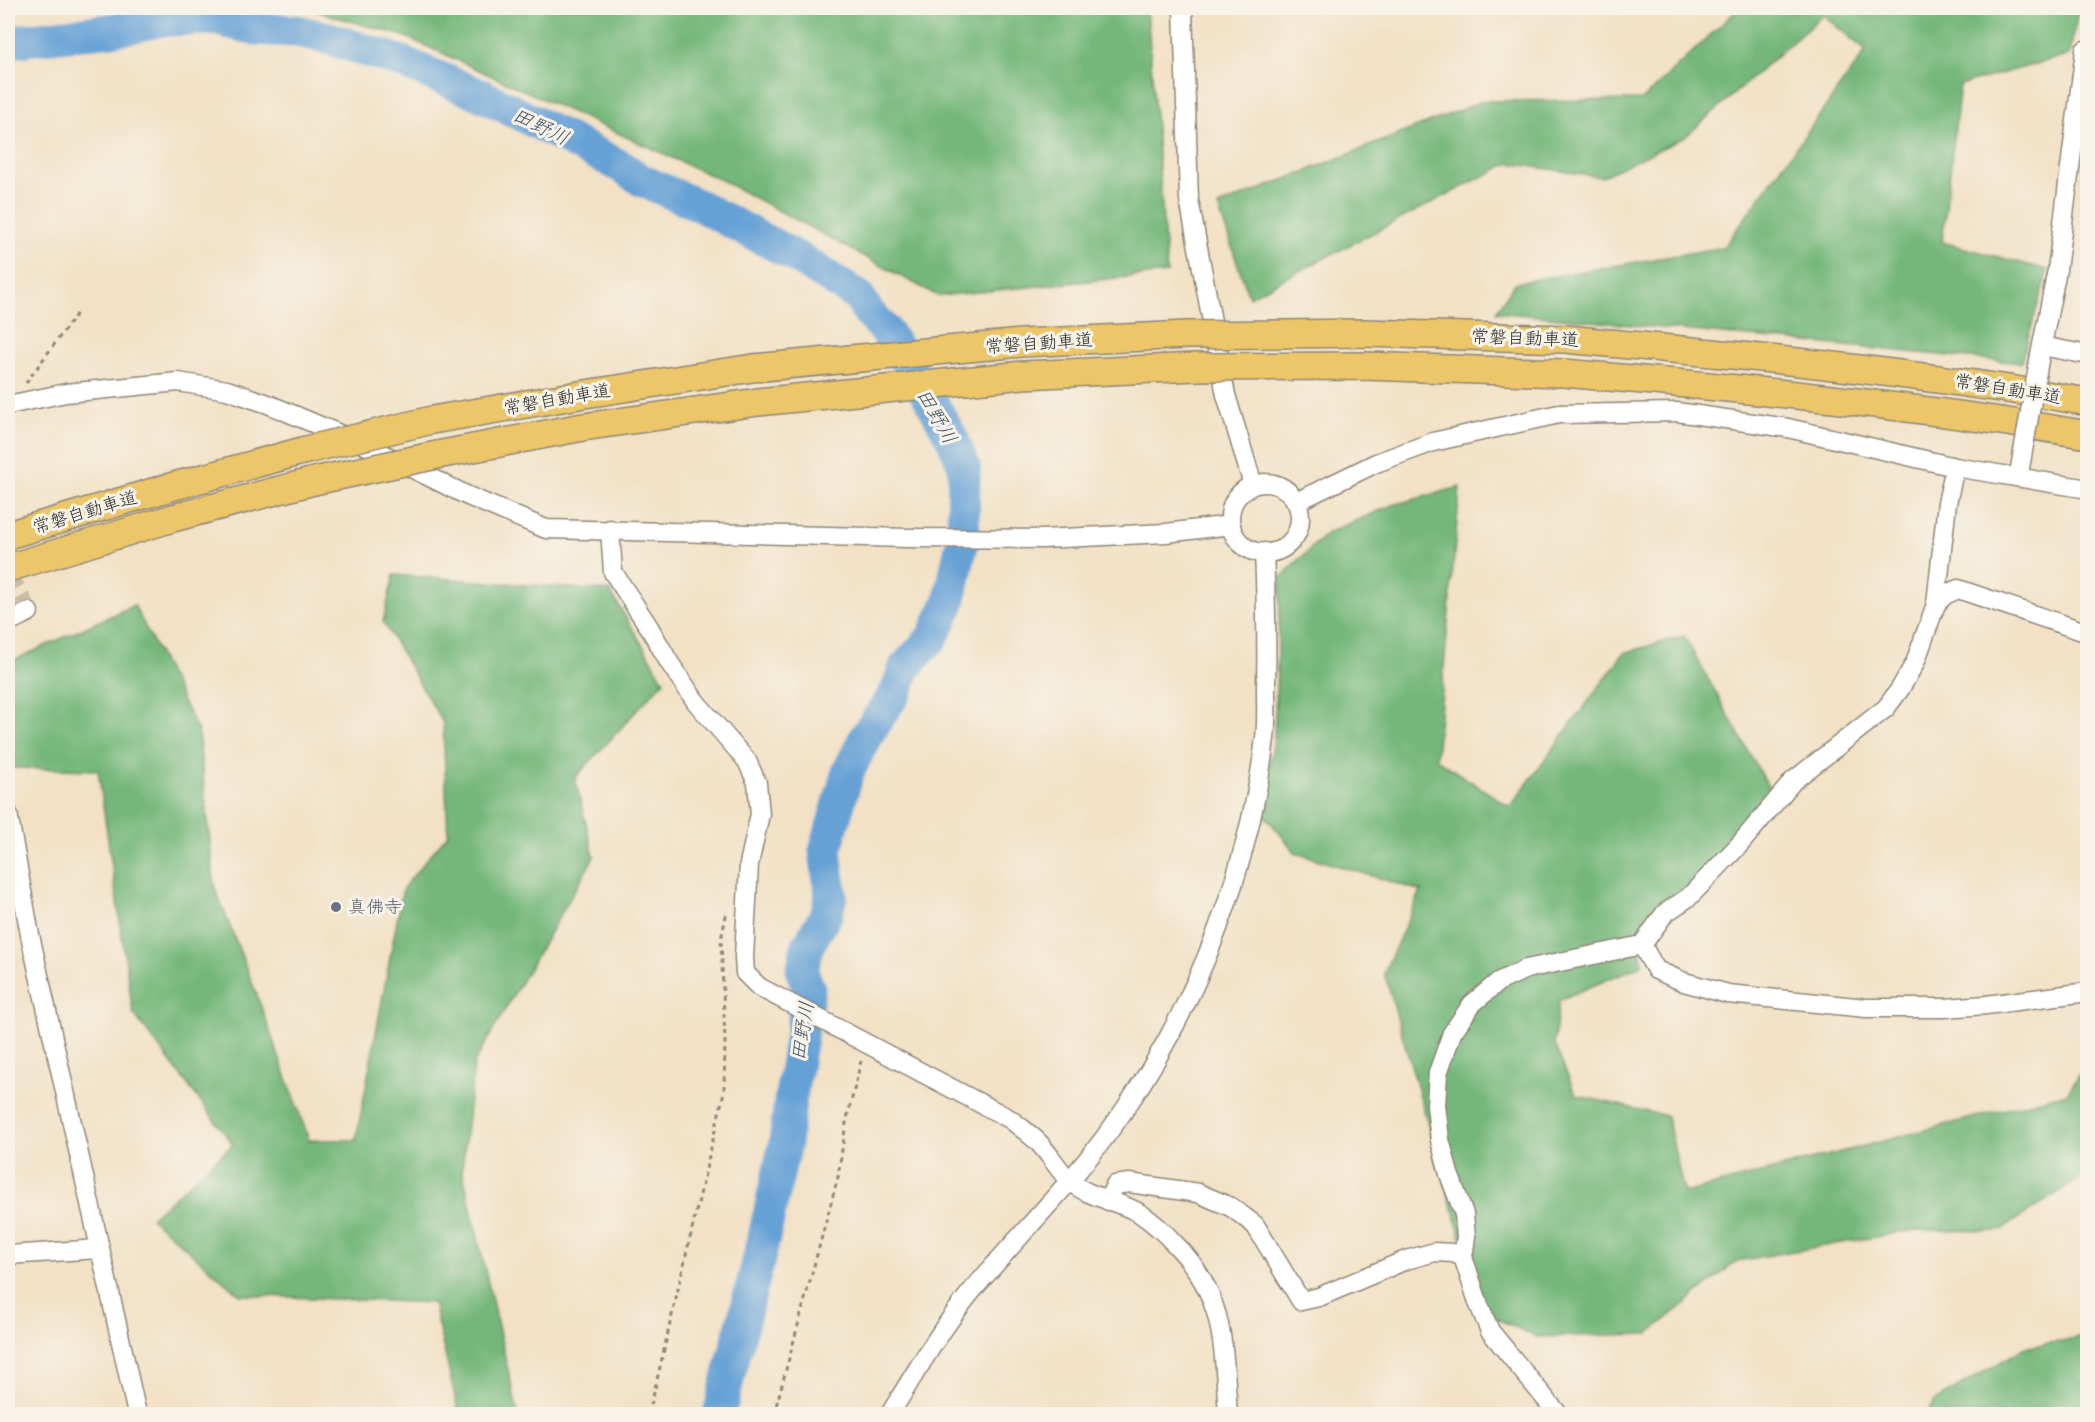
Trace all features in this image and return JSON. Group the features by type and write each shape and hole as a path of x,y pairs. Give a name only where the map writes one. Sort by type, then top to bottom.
{"highway":[{"name":"常磐自動車道","path":"8,535 306,450 432,420 585,393 742,369 1022,343 1186,335 1365,333 1565,339 1786,360 2003,387 2088,402"},
{"name":"常磐自動車道","path":"8,568 173,518 314,481 437,454 595,426 758,402 1023,375 1197,367 1354,366 1563,373 1768,390 2004,420 2088,435"}],"street":[{"path":"1183,8 1190,200 1226,395 1253,485"},
{"path":"2019,473 2057,270 2085,50"},
{"path":"2041,351 2088,355"},
{"path":"9,404 66,393 178,382 227,390 268,404 363,444 468,496 546,529 1019,539 1166,533 1231,525"},
{"path":"1296,502 1376,463 1433,442 1559,414 1677,412 1788,428 1955,467 2019,473 2088,489"},
{"path":"1558,1414 1490,1331 1463,1257 1466,1237 1464,1214 1449,1174 1440,1140 1436,1105 1438,1073 1452,1033 1472,1004 1498,982 1526,969 1642,945 1665,913 1696,890 1740,844 1793,781 1886,708 1915,663 1936,604 1947,503 1955,467"},
{"path":"1273,484 1290,494 1296,502 1299,522 1291,541 1274,551 1264,552 1246,547 1234,534 1231,525 1230,515 1237,496 1253,485 1273,484"},
{"path":"610,529 613,572 691,694 747,761 757,783 760,814 749,864 745,973 759,987 1010,1119 1038,1142 1070,1181 1086,1192 1138,1213 1158,1227 1191,1260 1206,1282 1216,1308 1223,1339 1228,1414"},
{"path":"890,1414 944,1328 971,1293 1070,1181 1125,1109 1169,1036 1214,941 1249,835 1265,736 1267,630 1264,552"},
{"path":"1936,604 1945,595 1958,589 2088,633"},
{"path":"8,622 29,612"},
{"path":"8,813 30,935 136,1414"},
{"path":"1642,945 1656,970 1684,982 1728,994 1866,1008 1922,1008 1986,1005 2088,992"},
{"path":"1108,1201 1115,1185 1129,1183 1198,1193 1231,1207 1255,1224 1301,1301 1319,1297 1406,1260 1435,1252 1453,1253 1463,1257"},
{"path":"8,1255 99,1249"}],"path":[{"path":"9,404 76,313"},
{"path":"649,1414 724,1092 725,1041 721,940 727,909"},
{"path":"774,1414 838,1177 846,1123 866,1043"}],"green space":[{"path":"304,8 1147,8 1167,273 938,296 723,181 404,36"},
{"path":"1739,8 2079,8 2069,55 1960,85 1942,242 2048,270 2021,363 1496,312 1515,283 1724,247 1866,51 1823,15 1685,137 1601,177 1509,163 1249,297 1218,206 1483,101 1642,100"},
{"path":"1460,487 1436,759 1510,807 1624,653 1684,636 1771,792 1687,891 1640,933 1642,965 1559,1000 1554,1044 1576,1095 1667,1116 1684,1193 2067,1093 2087,1063 2087,1174 1999,1231 1916,1230 1737,1261 1648,1334 1537,1337 1486,1314 1467,1258 1384,972 1421,891 1296,853 1262,812 1274,738 1281,577 1327,533 1393,505"},
{"path":"394,575 610,591 664,681 575,778 594,857 474,1063 462,1169 518,1414 459,1414 433,1303 240,1295 151,1218 233,1144 133,1013 98,770 13,768 8,754 8,663 134,605 198,731 215,888 255,990 309,1140 356,1140 403,888 448,834 443,723 383,622"},
{"path":"2087,1336 2087,1414 1926,1414 1935,1401 2024,1348"}],"waterway":[{"name":"田野川","path":"8,42 126,28 162,20 213,19 256,29 297,31 324,37 402,62 490,99 624,168 641,180 700,206 795,256 858,296 869,313 886,331 952,438 964,466 963,538 949,603 932,638 905,667 896,692 866,736 848,772 825,851 831,895 827,913 807,947 802,972 809,989 785,1143 761,1251 719,1414"}],"tunnel":[{"path":"8,573 29,612"}],"place":[{"name":"真佛寺","path":"336,907"}]}
